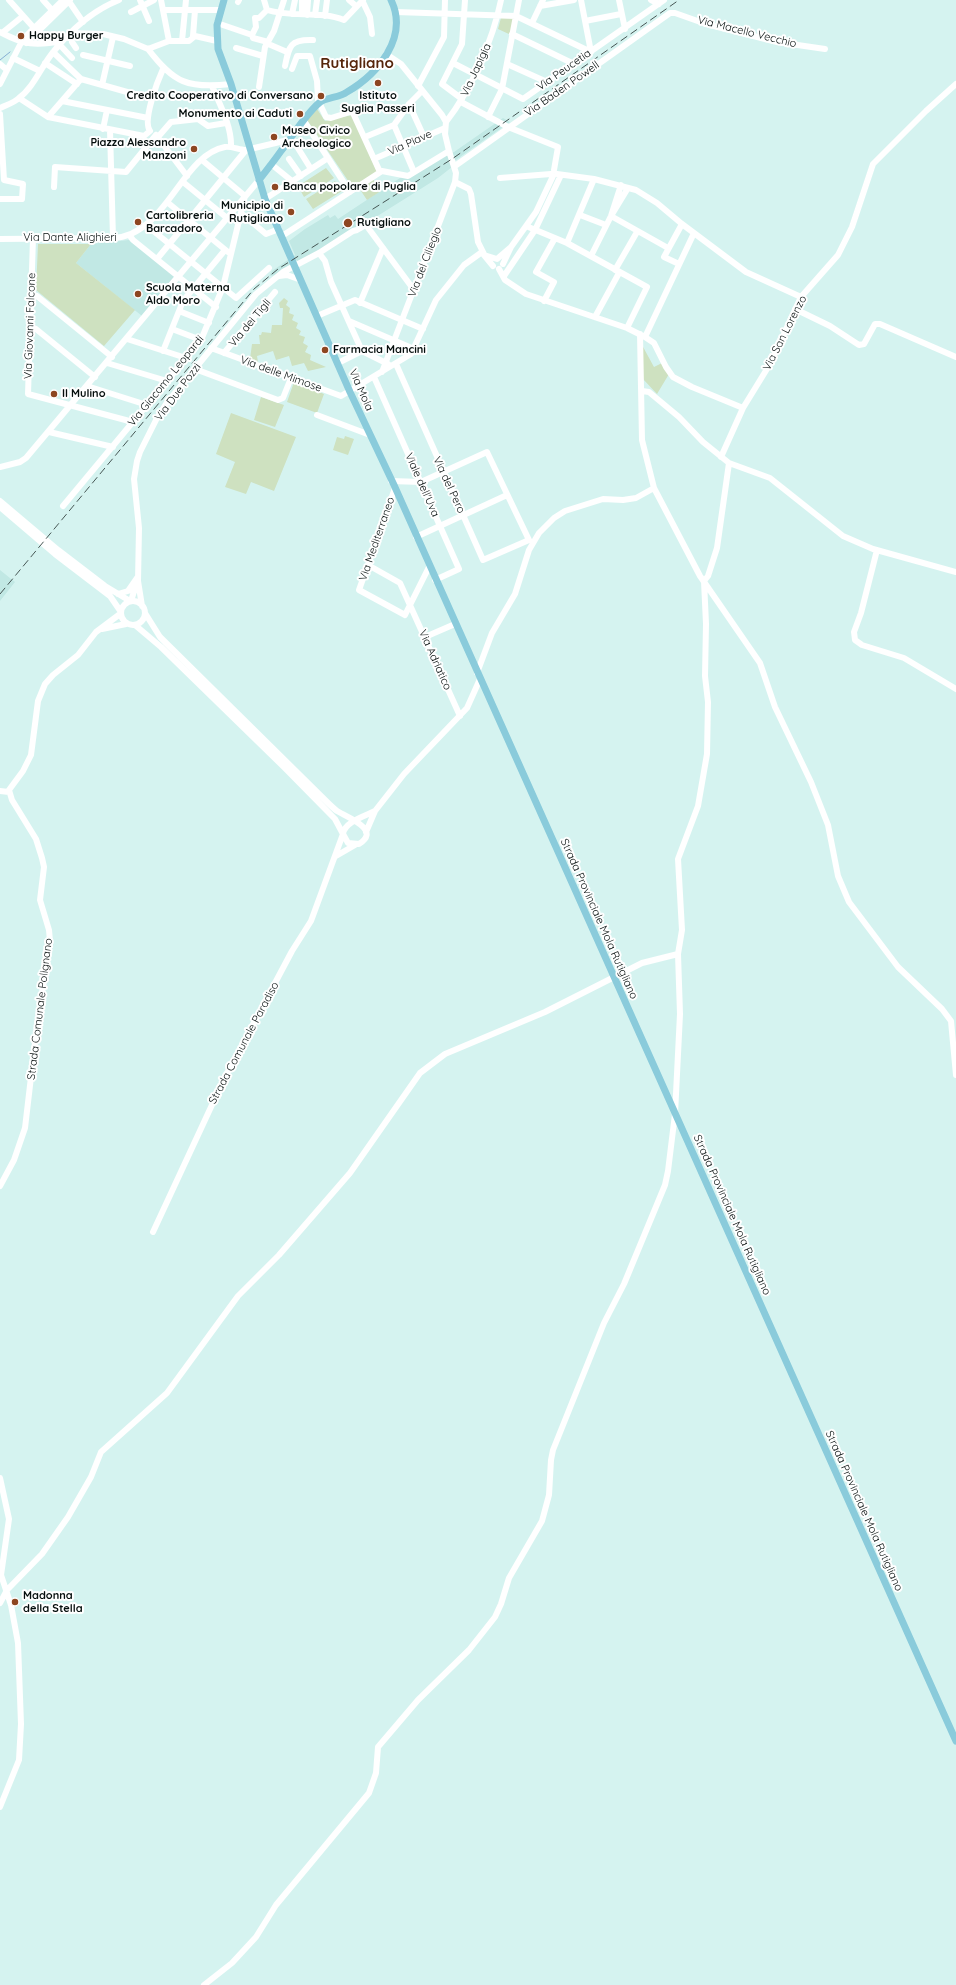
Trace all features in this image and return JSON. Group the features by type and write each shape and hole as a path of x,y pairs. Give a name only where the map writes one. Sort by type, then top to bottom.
{"main road":[{"name":"Via Mola","path":"224,0 217,23 217,41 231,84 248,149 265,199 488,698"},
{"path":"259,180 304,121 320,103 340,96 366,79 378,68 397,30 396,12 391,0"},
{"name":"Strada Provinciale Mola Rutigliano","path":"488,698 956,1741"}],"street":[{"path":"9,0 34,28"},
{"path":"43,0 52,10"},
{"path":"0,84 13,58 34,28 52,10 68,0"},
{"path":"68,0 83,22"},
{"path":"23,42 68,0"},
{"path":"23,16 1,32 23,42 37,45 68,41 83,22 110,4 119,0"},
{"path":"131,12 142,3 154,0"},
{"path":"161,0 169,41"},
{"path":"182,41 186,0"},
{"path":"264,0 267,10"},
{"path":"259,87 263,56 284,0"},
{"path":"292,14 295,0"},
{"path":"302,0 304,15"},
{"path":"304,15 308,0"},
{"path":"314,15 316,0"},
{"path":"325,16 327,0"},
{"path":"350,0 356,6"},
{"path":"267,10 279,13 333,16 344,20 362,0 370,17 372,34"},
{"path":"365,137 394,125 420,89 444,37 445,0"},
{"path":"466,0 462,44 442,84 462,100 488,117 508,127 558,147 555,174 535,230 504,276"},
{"name":"Via Japigia","path":"446,125 462,100 495,29 501,0"},
{"path":"488,117 502,89 519,0"},
{"path":"532,24 543,0"},
{"path":"540,6 574,0"},
{"path":"581,0 591,52"},
{"path":"619,0 625,29"},
{"path":"651,0 659,4"},
{"name":"Via Peucetia","path":"502,89 523,99 625,29 664,0"},
{"path":"142,3 149,21"},
{"path":"163,10 221,10"},
{"path":"148,49 169,41 189,41 193,36 195,10"},
{"path":"252,35 256,27 255,18 259,18 267,10"},
{"path":"396,12 465,13 516,16 591,52"},
{"name":"Via Macello Vecchio","path":"670,13 675,13 706,24 777,42 825,49"},
{"name":"Via Baden Powell","path":"455,166 670,13"},
{"path":"585,21 621,14"},
{"path":"217,23 252,35 253,38 268,42 287,52"},
{"path":"0,108 19,98 27,90 53,52 68,41 87,33 124,39 148,49 163,69 177,78 197,85 212,86 231,84"},
{"path":"512,34 574,64"},
{"path":"193,36 217,41"},
{"path":"102,85 113,37"},
{"path":"285,66 287,52 290,47 299,40 313,40"},
{"path":"68,41 72,58"},
{"path":"236,48 263,56"},
{"path":"53,52 79,82"},
{"path":"386,54 401,64 442,115 446,125"},
{"path":"83,55 130,66"},
{"path":"292,69 297,56 310,56 316,76 320,103 328,118 353,113 380,172"},
{"path":"13,58 40,71"},
{"path":"45,63 79,82 102,85 152,99"},
{"path":"453,63 502,89"},
{"path":"0,64 7,70"},
{"path":"507,64 547,82"},
{"path":"163,69 152,99 147,127 157,136 185,179 205,200 227,218"},
{"path":"48,118 79,82"},
{"name":"Via San Lorenzo","path":"721,457 743,408 770,364 801,297 838,255 852,227 869,173 875,161 956,84"},
{"path":"212,86 231,138 231,147 248,149 290,139 311,169"},
{"path":"19,98 48,118 144,136 150,131"},
{"path":"62,101 148,118"},
{"path":"409,104 424,137"},
{"path":"103,129 107,110"},
{"path":"0,114 4,180 23,184 22,199 0,199"},
{"path":"54,187 56,167 126,172 171,122 198,119 208,126 226,123"},
{"path":"304,121 350,192"},
{"path":"394,125 414,172"},
{"name":"Via Piave","path":"374,159 424,137 446,125"},
{"name":"Via del Ciliegio","path":"382,372 455,182 455,166 449,151 446,125"},
{"path":"110,130 113,238"},
{"name":"Via Dante Alighieri","path":"0,239 113,238 130,236 146,225 202,160 220,149 231,147"},
{"path":"157,259 248,149"},
{"path":"241,213 266,234 281,232 350,192 382,171 407,176 449,151"},
{"path":"289,158 301,176"},
{"path":"265,199 328,158"},
{"path":"202,160 245,196"},
{"path":"271,164 292,181"},
{"path":"499,266 536,212 555,174"},
{"path":"500,178 555,174 594,179 621,185 657,203 694,234 751,274 801,297"},
{"path":"567,243 594,179"},
{"path":"2,467 26,458 259,180"},
{"path":"455,182 469,189 471,194 478,242 483,254 499,266 505,280 514,288 544,301 627,328 642,335 654,343 666,367 673,377 692,387 743,408"},
{"path":"611,216 621,185"},
{"path":"591,256 606,225 628,188"},
{"name":"Via Giacomo Leopardi","path":"63,506 201,340 223,287 245,196"},
{"path":"167,202 231,255"},
{"path":"580,215 606,225"},
{"path":"611,216 637,232 668,248"},
{"path":"679,264 664,257 682,224"},
{"path":"146,225 236,298 269,268"},
{"name":"Via Due Pozzi","path":"142,606 138,582 139,528 134,490 137,461 162,410 252,299 277,276 296,266 353,230 357,230 366,225 383,248"},
{"path":"526,226 567,243 646,288 627,328"},
{"path":"595,317 637,232"},
{"path":"694,234 642,335 643,446 654,488 704,581 760,663 775,707 811,782 828,825 838,876 848,902 898,967 942,1009 951,1021 956,1075"},
{"path":"130,236 216,306"},
{"name":"Via Giovanni Falcone","path":"33,238 28,394 71,406"},
{"path":"544,301 554,282 536,272 555,238"},
{"path":"497,259 511,247"},
{"path":"383,248 414,290"},
{"path":"360,303 383,248"},
{"path":"163,351 183,301 225,250"},
{"path":"319,252 325,261 331,282 362,351 394,365"},
{"path":"350,392 411,354 436,300 464,265 483,254 500,260 499,266"},
{"path":"277,276 287,275 302,280"},
{"name":"Via dei Tigli","path":"224,353 259,309 276,292"},
{"path":"37,296 112,357"},
{"path":"317,316 355,300 423,330"},
{"path":"795,309 830,326 860,345 864,344 875,324 880,324 956,358"},
{"path":"179,311 209,323"},
{"path":"349,321 414,349"},
{"path":"36,329 95,377"},
{"path":"172,329 201,340"},
{"path":"127,339 186,358"},
{"name":"Via delle Mimose","path":"211,348 341,396 350,392"},
{"path":"338,363 362,351"},
{"path":"107,363 167,381"},
{"name":"Via del Pero","path":"394,365 483,560 528,540 507,496"},
{"path":"195,369 278,400 283,398 291,378"},
{"name":"Viale dell'Uva","path":"374,377 459,569 435,580"},
{"path":"87,386 148,405"},
{"path":"642,391 648,392 679,417 702,442 729,463 765,476 839,534 877,550 956,572"},
{"path":"71,406 133,422"},
{"path":"317,415 370,435"},
{"path":"49,432 113,447"},
{"path":"393,484 421,482 487,452 507,496 416,537"},
{"path":"204,1985 232,1963 248,1947 276,1906 369,1793 376,1774 376,1753 384,1740 418,1700 469,1650 495,1617 501,1604 509,1578 542,1521 549,1495 553,1450 602,1330 624,1284 665,1185 675,1114 680,1014 678,954 682,930 678,859 698,806 707,754 708,702 705,676 706,624 704,581 708,576 717,548 729,463"},
{"name":"Via Mediterraneo","path":"393,484 359,590 405,615 410,604"},
{"path":"336,856 364,839 375,811 414,762 467,708 479,676 492,633 515,594 529,550 539,532 554,518 565,511 603,499 623,500 636,498 654,488"},
{"path":"0,501 28,528"},
{"path":"0,507 28,528 110,596 121,613 122,620 126,624"},
{"path":"877,550 854,632 855,640 862,645 904,658 956,689"},
{"path":"57,552 105,586 130,601 136,602 142,606 160,637 330,805 362,825 366,832"},
{"name":"Via Adriatico","path":"368,565 400,583 460,716"},
{"path":"410,604 429,567"},
{"path":"118,594 128,591 135,584 138,575"},
{"name":"Via Due Pozzi","path":"130,601 138,582"},
{"path":"0,791 9,792 23,771 31,755 38,701 45,684 52,675 78,655 100,629 121,613 124,606 130,601"},
{"path":"135,625 142,621 145,613"},
{"path":"100,629 126,624 135,625 161,646 335,819 346,840 355,845"},
{"path":"425,637 455,624"},
{"name":"Strada Comunale Polignano","path":"0,1186 14,1160 25,1128 38,1016 50,941 49,930 40,900 44,867 42,858 36,839 12,800 9,792"},
{"path":"343,834 348,824 355,822 375,811"},
{"name":"Strada Comunale Paradiso","path":"152,1232 224,1079 295,946 311,921 343,834"},
{"path":"0,1603 6,1590 42,1554 68,1517 91,1477 101,1452 167,1393 238,1296 279,1255 350,1173 420,1073 445,1054 545,1012 649,960 678,954"},
{"path":"0,1478 9,1519 0,1568 11,1605 18,1643 21,1724 19,1760 0,1807"}],"shaded area":[{"path":"503,118 510,122 450,164 452,167 438,178 360,227 298,263 297,260 276,275 269,276 272,271 295,255 289,241 305,229 328,215 330,218 335,215 338,219 403,176 454,152"},
{"name":"Scuola Materna Aldo Moro","path":"129,240 176,276 142,316 76,263 91,244"},
{"path":"0,570 15,582 0,601"}],"green space":[{"path":"501,18 514,18 511,35 498,29"},
{"path":"317,109 325,121 352,115 377,172 353,188 307,120"},
{"path":"326,168 334,178 304,197 298,186"},
{"path":"373,179 381,191 367,200 359,188"},
{"path":"335,181 342,191 313,209 306,199"},
{"path":"38,244 91,244 76,263 135,310 104,346 36,290"},
{"path":"284,298 288,301 286,305 290,308 289,313 294,315 292,320 298,323 296,328 301,331 299,335 305,337 303,343 308,346 305,352 311,355 310,360 326,367 308,371 304,363 292,366 289,356 276,360 273,351 257,356 258,362 250,359 252,344 260,344 259,335 261,335 262,332 271,333 272,325 282,325 283,308 280,308 279,303"},
{"path":"642,345 654,367 662,363 669,374 657,394 643,379"},
{"path":"294,382 324,394 317,413 287,402"},
{"path":"261,397 284,405 275,427 254,420"},
{"path":"231,413 296,437 274,491 251,482 246,494 225,487 235,462 216,454"},
{"path":"345,436 354,439 348,455 333,450 337,437 344,439"}],"waterway":[{"path":"0,60 10,52"}],"railway":[{"path":"0,594 254,289 278,269 452,159 679,0"}],"place":[{"name":"Happy Burger","path":"21,36"},
{"name":"Istituto Suglia Passeri","path":"378,83"},
{"name":"Credito Cooperativo di Conversano","path":"321,96"},
{"name":"Monumento ai Caduti","path":"300,114"},
{"name":"Museo Civico Archeologico","path":"274,137"},
{"name":"Piazza Alessandro Manzoni","path":"194,149"},
{"name":"Banca popolare di Puglia","path":"275,187"},
{"name":"Municipio di Rutigliano","path":"291,212"},
{"name":"Cartolibreria Barcadoro","path":"138,222"},
{"name":"Rutigliano","path":"348,223"},
{"name":"Scuola Materna Aldo Moro","path":"138,294"},
{"name":"Farmacia Mancini","path":"325,350"},
{"name":"Il Mulino","path":"54,394"},
{"name":"Madonna della Stella","path":"15,1602"}],"district":[{"name":"Rutigliano","path":"357,63"}]}
